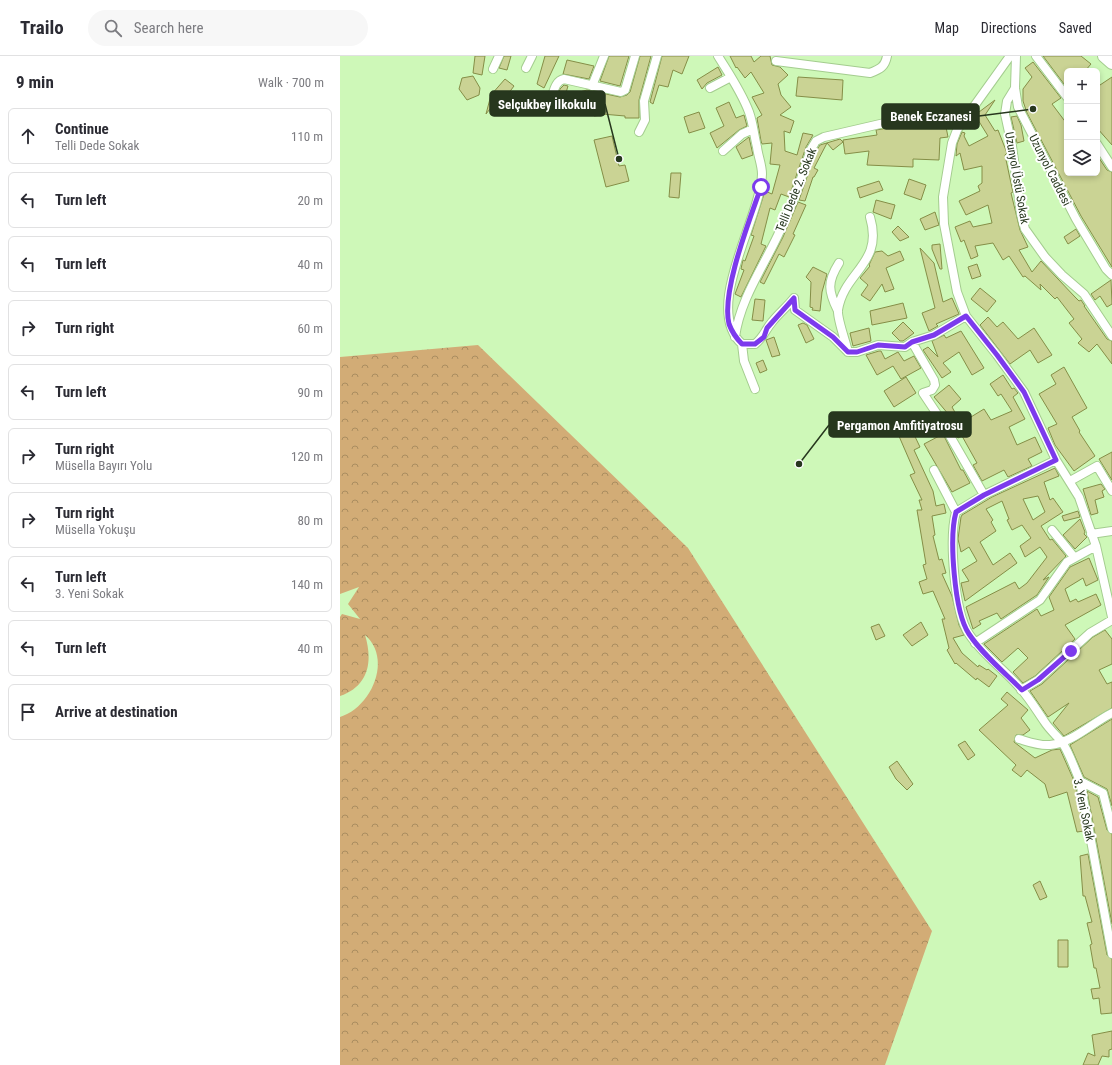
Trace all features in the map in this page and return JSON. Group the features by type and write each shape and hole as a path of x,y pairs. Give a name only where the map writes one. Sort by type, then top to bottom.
{"main road":[{"path":"1104,56 1112,63"}],"street":[{"path":"493,70 499,56"},
{"path":"526,68 532,56"},
{"path":"592,86 604,56"},
{"path":"551,99 560,80 564,79 621,92 625,90 635,56"},
{"path":"639,132 645,120 644,101 657,56"},
{"path":"718,56 739,89 749,112 762,172 761,187 732,279 729,301 729,323 735,338 742,344 755,344 764,337 767,328 794,298 795,310 833,337 848,352 857,352 878,345 905,347 912,342 934,335 966,316"},
{"path":"776,61 870,73 881,69 886,63 888,56"},
{"path":"1010,56 957,130 952,143 943,197 944,224 950,260 957,292 966,316 1024,392 1056,460 1079,497 1096,546 1112,618 1090,633 1038,680 1022,690"},
{"name":"Uzunyol Caddesi","path":"1016,56 1016,88 1018,107 1076,219 1106,269 1112,275"},
{"path":"1036,56 1064,93"},
{"path":"710,88 731,77"},
{"name":"Uzunyol Üstü Sokak","path":"1016,88 1007,101 1005,114 1012,146 1021,214 1025,229 1045,257 1062,275 1084,294 1112,336"},
{"name":"Telli Dede 2. Sokak","path":"735,338 737,326 750,287 778,236 811,149 816,141 824,137 906,118 956,113 967,117"},
{"path":"723,151 742,134 753,128"},
{"path":"1100,149 1112,168"},
{"path":"838,311 843,294 870,253 874,231 870,217"},
{"path":"839,263 831,276 830,284 833,302 838,311 848,352"},
{"path":"912,342 934,380 935,385 932,390 923,393 939,416 984,495"},
{"path":"742,344 744,361 755,389"},
{"path":"934,470 956,512 984,495 1056,460"},
{"path":"1070,481 1097,466 1112,490"},
{"name":"3. Yeni Sokak","path":"956,512 952,525 952,543 955,578 963,620 968,633 975,643 1022,690 1047,725 1062,742 1070,757 1080,781 1112,954"},
{"path":"1052,530 1074,557"},
{"path":"1091,534 1112,531"},
{"path":"975,643 1040,600 1067,562 1096,546"},
{"path":"1019,739 1038,745 1050,745 1062,742 1112,713"},
{"path":"1080,781 1103,792 1112,827"}],"green space":[{"path":"478,345 688,548 932,931 885,1065 340,1065 340,717 351,712 361,704 375,682 378,669 377,657 373,645 365,635 369,654 366,672 363,679 357,686 350,692 340,696 340,617 342,614 360,619 348,604 359,587 340,594 340,357"}],"building":[{"path":"475,56 485,56 482,75 473,73"},
{"path":"504,56 511,56 507,70 499,68"},
{"path":"545,56 559,56 544,88 537,84"},
{"path":"609,56 629,56 620,86 600,81"},
{"path":"640,56 651,56 639,100 639,118 625,118 625,116 602,114 594,116 594,96 562,104 561,100 557,99 560,89 564,85 568,86 565,96 587,90 620,97 627,95 630,92"},
{"path":"662,56 689,56 682,74 673,70 668,87 659,85 653,104 650,102"},
{"path":"730,56 751,56 754,62 761,56 770,56 772,65 780,67 788,75 778,84 781,95 791,107 780,115 794,121 790,133 784,131 785,151 797,155 803,133 813,135 806,147 789,197 781,194 775,210 770,208 761,244 766,246 741,297 735,294 744,270 741,269 743,260 745,261 754,236 751,235 765,191 772,194 780,165 770,164 772,143 762,144 761,141 757,118 762,115 752,97 764,93 751,72 745,78 737,67 736,68"},
{"path":"1043,56 1081,56 1091,64 1088,68 1064,68 1064,84"},
{"path":"567,60 594,66 589,79 563,74"},
{"path":"1033,62 1061,98 1052,104 1064,120 1064,176 1100,176 1100,160 1107,170 1112,172 1112,267 1081,216 1027,113 1023,101 1023,89 1032,77 1025,68"},
{"path":"718,67 722,75 707,83 702,89 697,80"},
{"path":"473,76 480,88 479,95 467,100 459,89 462,78"},
{"path":"798,77 843,80 842,100 796,96"},
{"path":"1112,77 1112,145 1100,131 1100,85"},
{"path":"505,79 514,86 505,98 501,95 486,114 491,95"},
{"path":"995,100 985,115 995,131 998,130 1007,153 1005,155 1013,192 1011,193 1020,230 1028,247 1019,250 1032,272 1041,261 1079,301 1081,300 1107,339 1112,341 1112,364 1097,344 1089,352 1078,343 1082,339 1069,323 1074,319 1057,297 1055,299 1040,284 1041,290 1025,276 1023,277 1009,256 1003,260 993,243 975,246 978,256 971,259 964,240 961,242 955,227 970,221 973,227 992,223 988,205 966,215 959,201 980,191 978,186 982,183 982,166 964,170 960,153 956,156 957,144 962,132 965,133 964,136 969,146 988,136 975,115"},
{"path":"729,102 736,118 744,115 747,126 739,130 717,148 710,133 724,126 716,108"},
{"path":"699,112 705,128 689,133 684,117"},
{"path":"1017,116 1021,125 1024,141 1017,143 1011,117"},
{"path":"925,122 926,125 945,122 948,137 940,138 939,160 913,159 913,167 867,165 869,151 845,154 843,140 877,135 876,130"},
{"path":"612,136 619,166 625,165 629,181 606,187 594,140"},
{"path":"749,137 753,155 742,159 736,147"},
{"path":"840,139 843,142 833,150 827,143 814,168 818,170 813,177 805,201 799,200 816,151 820,145"},
{"path":"671,173 681,173 679,198 669,197"},
{"path":"909,179 926,185 921,200 904,194"},
{"path":"879,181 883,190 860,198 857,188"},
{"path":"876,200 895,205 891,219 873,212"},
{"path":"798,202 806,205 793,234 795,235 784,257 779,254 764,284 760,282 783,237"},
{"path":"935,212 939,225 925,230 920,219"},
{"path":"898,226 909,237 900,241 892,232"},
{"path":"1076,229 1080,236 1068,244 1064,237"},
{"path":"940,244 942,269 940,269 932,249 932,245"},
{"path":"920,248 934,263 943,302 952,298 959,314 936,324 938,326 929,331 922,313 935,308"},
{"path":"882,251 888,256 900,251 904,260 886,268 894,289 885,292 882,284 870,301 861,295 868,285 860,278 870,266 869,265 875,252"},
{"path":"977,264 981,276 972,279 968,267"},
{"path":"813,267 827,274 822,292 820,311 812,310 813,308 810,307 811,282 806,277"},
{"path":"1111,280 1112,304 1107,307 1100,296 1095,300 1091,294"},
{"path":"980,288 996,301 987,312 971,299"},
{"path":"755,299 765,300 763,321 752,320"},
{"path":"903,303 907,318 872,325 870,311"},
{"path":"988,317 997,327 1003,322 1018,339 1034,328 1052,355 1038,363 1030,350 1010,364 980,325"},
{"path":"903,322 914,333 903,341 900,341 892,333"},
{"path":"803,323 807,325 814,339 806,343 798,325"},
{"path":"869,328 871,341 853,346 850,333"},
{"path":"961,331 984,368 972,375 959,352 943,363 951,372 942,378 923,350 928,347 938,357 932,341 944,335 946,338"},
{"path":"774,337 780,355 772,357 766,340"},
{"path":"881,351 885,359 898,352 904,361 914,356 921,368 901,379 893,366 877,375 866,355"},
{"path":"763,360 767,370 760,373 756,363"},
{"path":"1064,367 1087,408 1072,417 1080,431 1079,432 1095,456 1074,471 1055,445 1048,428 1057,424 1039,394 1056,384 1051,375"},
{"path":"1003,375 1012,389 1014,388 1018,393 1013,397 1025,419 1009,427 1017,445 1035,437 1042,452 1028,459 1032,466 1008,477 1004,470 982,481 973,465 977,463 962,436 958,438 945,417 949,415 934,397 949,385 961,399 952,407 961,423 984,409 991,420 1012,411 1001,394 998,396 990,384"},
{"path":"906,377 916,393 894,407 884,391"},
{"path":"908,422 920,447 914,450 933,491 936,506 944,504 946,513 932,516 935,535 933,536 939,560 942,559 946,573 942,574 952,596 959,625 964,635 953,638 962,653 978,667 979,665 987,670 988,669 997,676 989,687 977,678 976,680 956,663 955,664 947,650 949,648 942,619 945,619 933,591 923,594 919,582 927,579 923,565 926,564 917,510 922,510 919,500 922,500 910,475 915,473 895,427"},
{"path":"943,434 961,470 963,470 970,483 952,492 924,444"},
{"path":"1112,452 1112,480 1099,459"},
{"path":"1055,468 1059,476 1044,482 1050,500 1053,498 1063,512 1041,526 1050,540 1052,539 1066,556 1043,580 1049,577 1037,595 1001,619 997,613 979,621 981,624 973,629 966,607 1015,582 1019,589 1027,583 1047,557 1040,547 1025,557 1020,546 1031,538 1022,525 1012,530 1007,520 1009,519 1002,501 986,509 993,520 991,522 996,531 980,542 993,565 1010,553 1017,563 965,601 961,583 969,581 962,570 977,561 969,547 961,552 958,539 961,517 992,497","holes":["1038,496 1045,512 1033,520 1023,499"]},
{"path":"1101,484 1105,489 1102,491 1104,497 1095,500 1098,513 1091,515 1083,489"},
{"path":"1078,511 1080,517 1064,521 1062,516"},
{"path":"1080,519 1085,532 1084,534 1087,537 1075,549 1063,535"},
{"path":"1089,558 1098,580 1086,586 1083,578 1065,589 1070,602 1076,599 1078,602 1096,594 1101,605 1065,625 1075,639 1035,676 1023,683 1013,672 1028,658 1018,648 1002,662 984,644 1037,609 1041,616 1054,610 1049,597 1070,567"},
{"path":"921,622 928,635 912,646 903,635"},
{"path":"879,624 885,636 876,640 871,627"},
{"path":"1105,630 1112,639 1112,664 1099,670 1107,684 1112,682 1112,708 1064,736 1053,723 1069,703 1048,717 1030,691 1042,684 1093,637"},
{"path":"1007,692 1028,710 1021,718 1030,730 1023,735 1016,735 1014,742 1035,758 1052,750 1060,749 1075,783 1084,831 1077,832 1067,792 1049,798 1045,784 1027,770 1021,777 1012,770 1016,765 979,730 1008,705 1001,699"},
{"path":"1112,719 1112,806 1107,789 1084,777 1070,745"},
{"path":"965,741 975,755 968,760 958,745"},
{"path":"897,761 913,784 907,790 896,779 889,767"},
{"path":"1087,791 1098,797 1107,830 1112,834 1112,924"},
{"path":"1088,854 1107,955 1112,959 1112,1013 1101,1014 1099,998 1093,999 1091,989 1100,988 1096,968 1094,968 1090,945 1092,944 1087,923 1092,922 1085,896 1083,896 1080,856"},
{"path":"1040,881 1047,897 1040,900 1033,885"},
{"path":"1058,940 1068,940 1068,967 1058,967"},
{"path":"1112,1031 1112,1049 1109,1050 1109,1057 1102,1056 1098,1065 1083,1065 1088,1053 1095,1056 1092,1035"}],"place":[{"name":"Benek Eczanesi","path":"1033,109"},
{"name":"Selçukbey İlkokulu","path":"619,159"},
{"name":"Pergamon Amfitiyatrosu","path":"799,464"}],"route":[{"path":"761,187 732,279 729,301 729,323 735,338 742,344 755,344 764,337 767,328 794,298 795,310 833,337 848,352 857,352 878,345 905,347 912,342 934,335 966,316 1024,392 1056,460 984,495 956,512 952,525 952,549 955,578 963,620 968,633 975,643 1022,690 1038,680 1071,651"}]}
